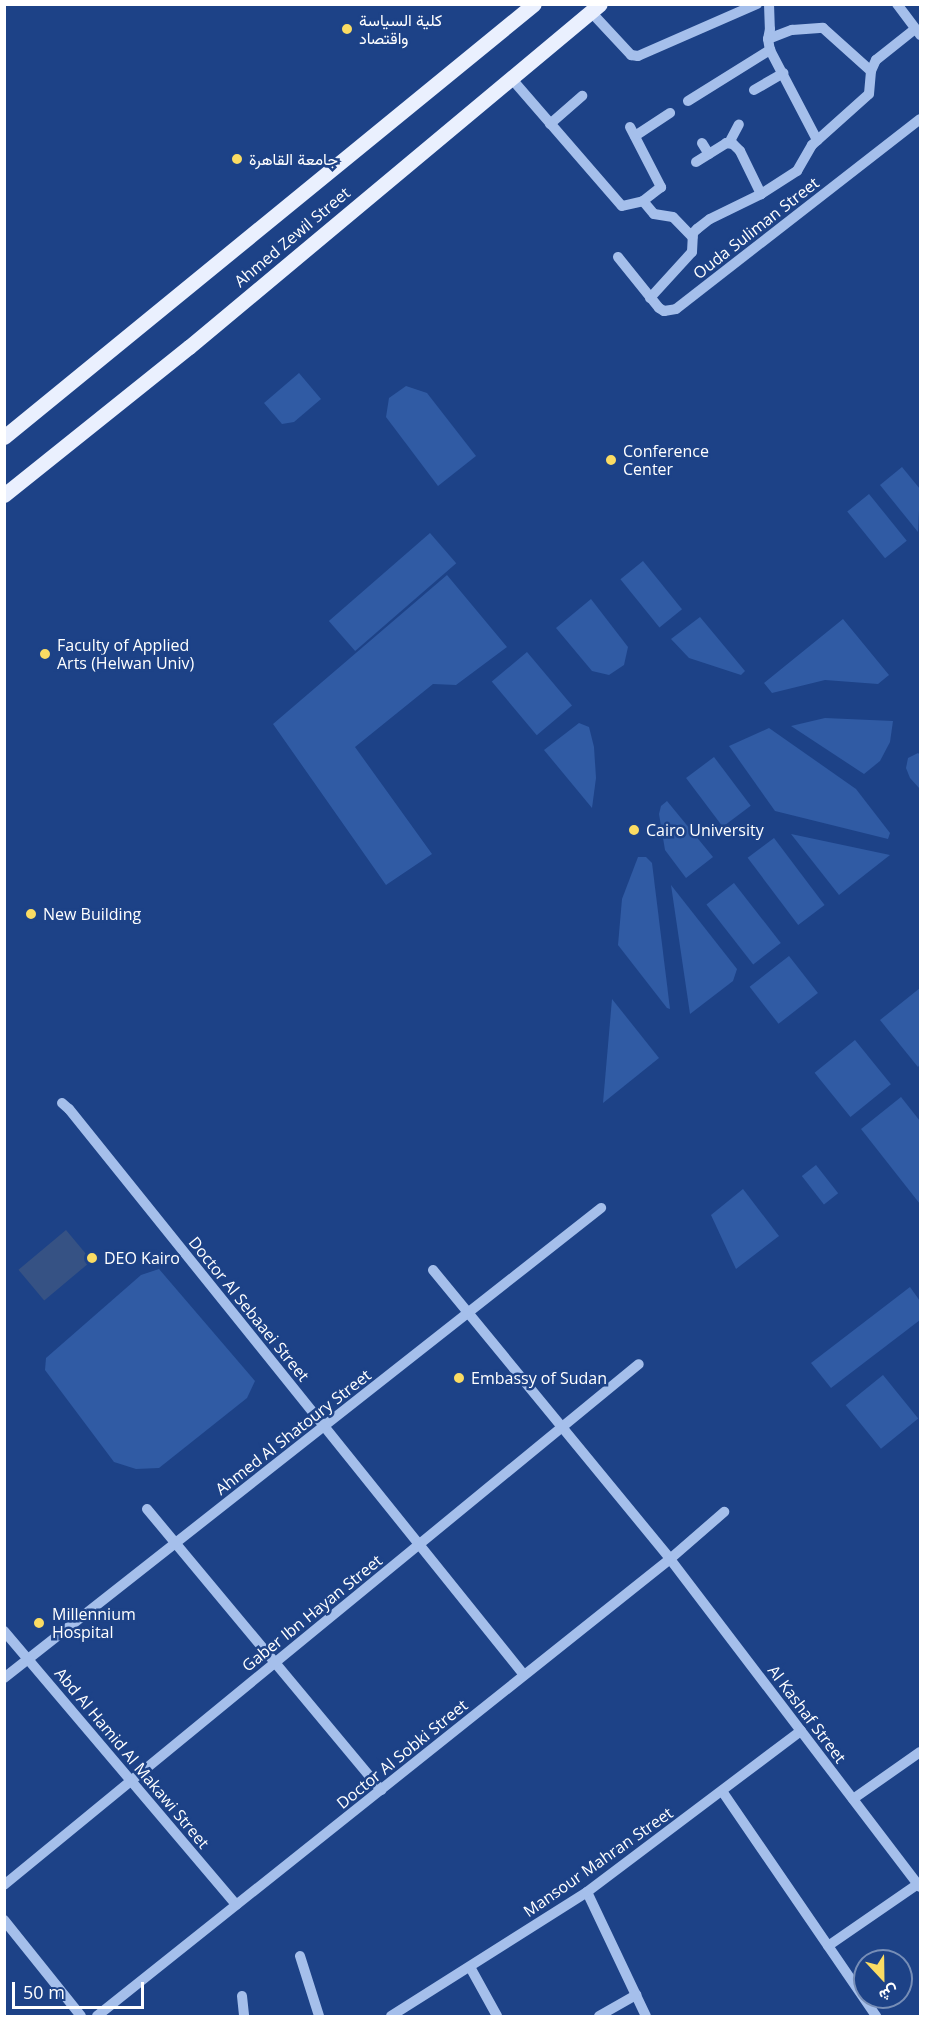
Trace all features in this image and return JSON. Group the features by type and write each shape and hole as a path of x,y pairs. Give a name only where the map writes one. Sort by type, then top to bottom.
{"main road":[{"name":"Ahmed Zewil Street","path":"4,438 534,4"},
{"name":"Ahmed Zewil Street","path":"4,495 189,347 596,8"}],"street":[{"path":"596,8 631,55 638,56 757,4"},
{"path":"768,4 769,44 817,140"},
{"path":"650,298 692,252 693,233 710,219 761,194 797,171 817,140 869,94 871,71 876,60 918,32 897,4"},
{"path":"688,101 792,30 823,28 871,71"},
{"path":"754,90 783,73"},
{"path":"511,78 621,206 643,201 661,187 633,131 670,113"},
{"path":"550,124 582,96"},
{"name":"Ouda Suliman Street","path":"618,257 650,298 664,311 676,309 921,119"},
{"path":"696,162 729,143 740,124"},
{"path":"702,143 709,154"},
{"path":"729,143 740,152 761,194"},
{"path":"643,201 654,214 673,217 692,237"},
{"name":"Doctor Al Sebaaei Street","path":"62,1103 524,1675"},
{"name":"Ahmed Al Shatoury Street","path":"4,1678 601,1208"},
{"name":"Al Kashaf Street","path":"433,1270 670,1559 919,1885"},
{"name":"Gaber Ibn Hayan Street","path":"4,1885 639,1365"},
{"path":"147,1509 381,1790"},
{"name":"Doctor Al Sobki Street","path":"97,2016 670,1559 724,1512"},
{"name":"Abd Al Hamid Al Makawi Street","path":"4,1630 236,1905"},
{"name":"Mansour Mahran Street","path":"391,2016 409,2012 470,1967 587,1892 801,1731"},
{"path":"853,1799 921,1752"},
{"path":"722,1791 876,2016"},
{"path":"828,1946 919,1885"},
{"path":"587,1892 646,2016"},
{"path":"4,1920 81,2016"},
{"path":"300,1956 319,2016"},
{"path":"470,1967 497,2016"},
{"path":"599,2016 636,1995"},
{"path":"242,1996 244,2016"}],"shaded area":[{"path":"299,373 321,399 294,422 282,424 264,403"},
{"path":"406,386 427,393 476,456 438,486 386,417 389,398"},
{"path":"902,467 920,489 918,532 880,485"},
{"path":"869,494 907,541 885,558 847,512"},
{"path":"430,533 456,563 355,651 329,621"},
{"path":"643,561 682,609 659,627 620,579"},
{"path":"447,575 507,647 456,685 433,684 355,747 432,854 386,885 273,724"},
{"path":"591,599 628,647 624,665 609,675 592,671 556,628"},
{"path":"700,617 745,671 741,675 689,658 671,639"},
{"path":"843,619 889,675 878,684 825,680 772,693 764,683"},
{"path":"527,652 572,706 537,735 492,682"},
{"path":"825,718 893,721 890,742 880,761 864,774 791,726"},
{"path":"579,723 589,727 594,747 596,778 592,808 544,750"},
{"path":"769,728 856,789 890,833 888,839 775,811 729,746"},
{"path":"918,753 920,755 920,789 910,778 906,768 908,758"},
{"path":"714,757 751,806 723,827 686,778"},
{"path":"667,801 713,857 686,878 665,850 659,814 661,806"},
{"path":"791,834 890,855 839,895"},
{"path":"774,838 825,905 798,925 748,858"},
{"path":"638,857 646,857 652,863 670,1009 618,945 622,899"},
{"path":"734,883 781,943 753,964 706,905"},
{"path":"671,885 737,969 733,981 690,1014"},
{"path":"789,956 818,993 779,1024 750,987"},
{"path":"920,988 920,1064 918,1067 880,1020"},
{"path":"612,999 659,1058 603,1103"},
{"path":"855,1040 891,1084 850,1117 815,1073"},
{"path":"901,1097 920,1121 920,1204 861,1129"},
{"path":"816,1165 838,1193 824,1204 802,1176"},
{"path":"743,1189 779,1236 736,1269 711,1215"},
{"path":"66,1230 92,1261 44,1300 19,1270"},
{"path":"159,1269 255,1381 247,1398 159,1468 136,1469 114,1462 45,1370 46,1358 141,1275"},
{"path":"910,1287 920,1301 920,1320 831,1388 811,1363"},
{"path":"883,1375 918,1419 881,1449 846,1405"}],"place":[{"name":"كلية السياسة واقتصاد","path":"347,29"},
{"name":"جامعة القاهرة","path":"237,159"},
{"name":"Conference Center","path":"611,460"},
{"name":"Faculty of Applied Arts (Helwan Univ)","path":"45,654"},
{"name":"Cairo University","path":"634,830"},
{"name":"New Building","path":"31,914"},
{"name":"DEO Kairo","path":"92,1258"},
{"name":"Embassy of Sudan","path":"459,1378"},
{"name":"Millennium Hospital","path":"39,1623"}]}
